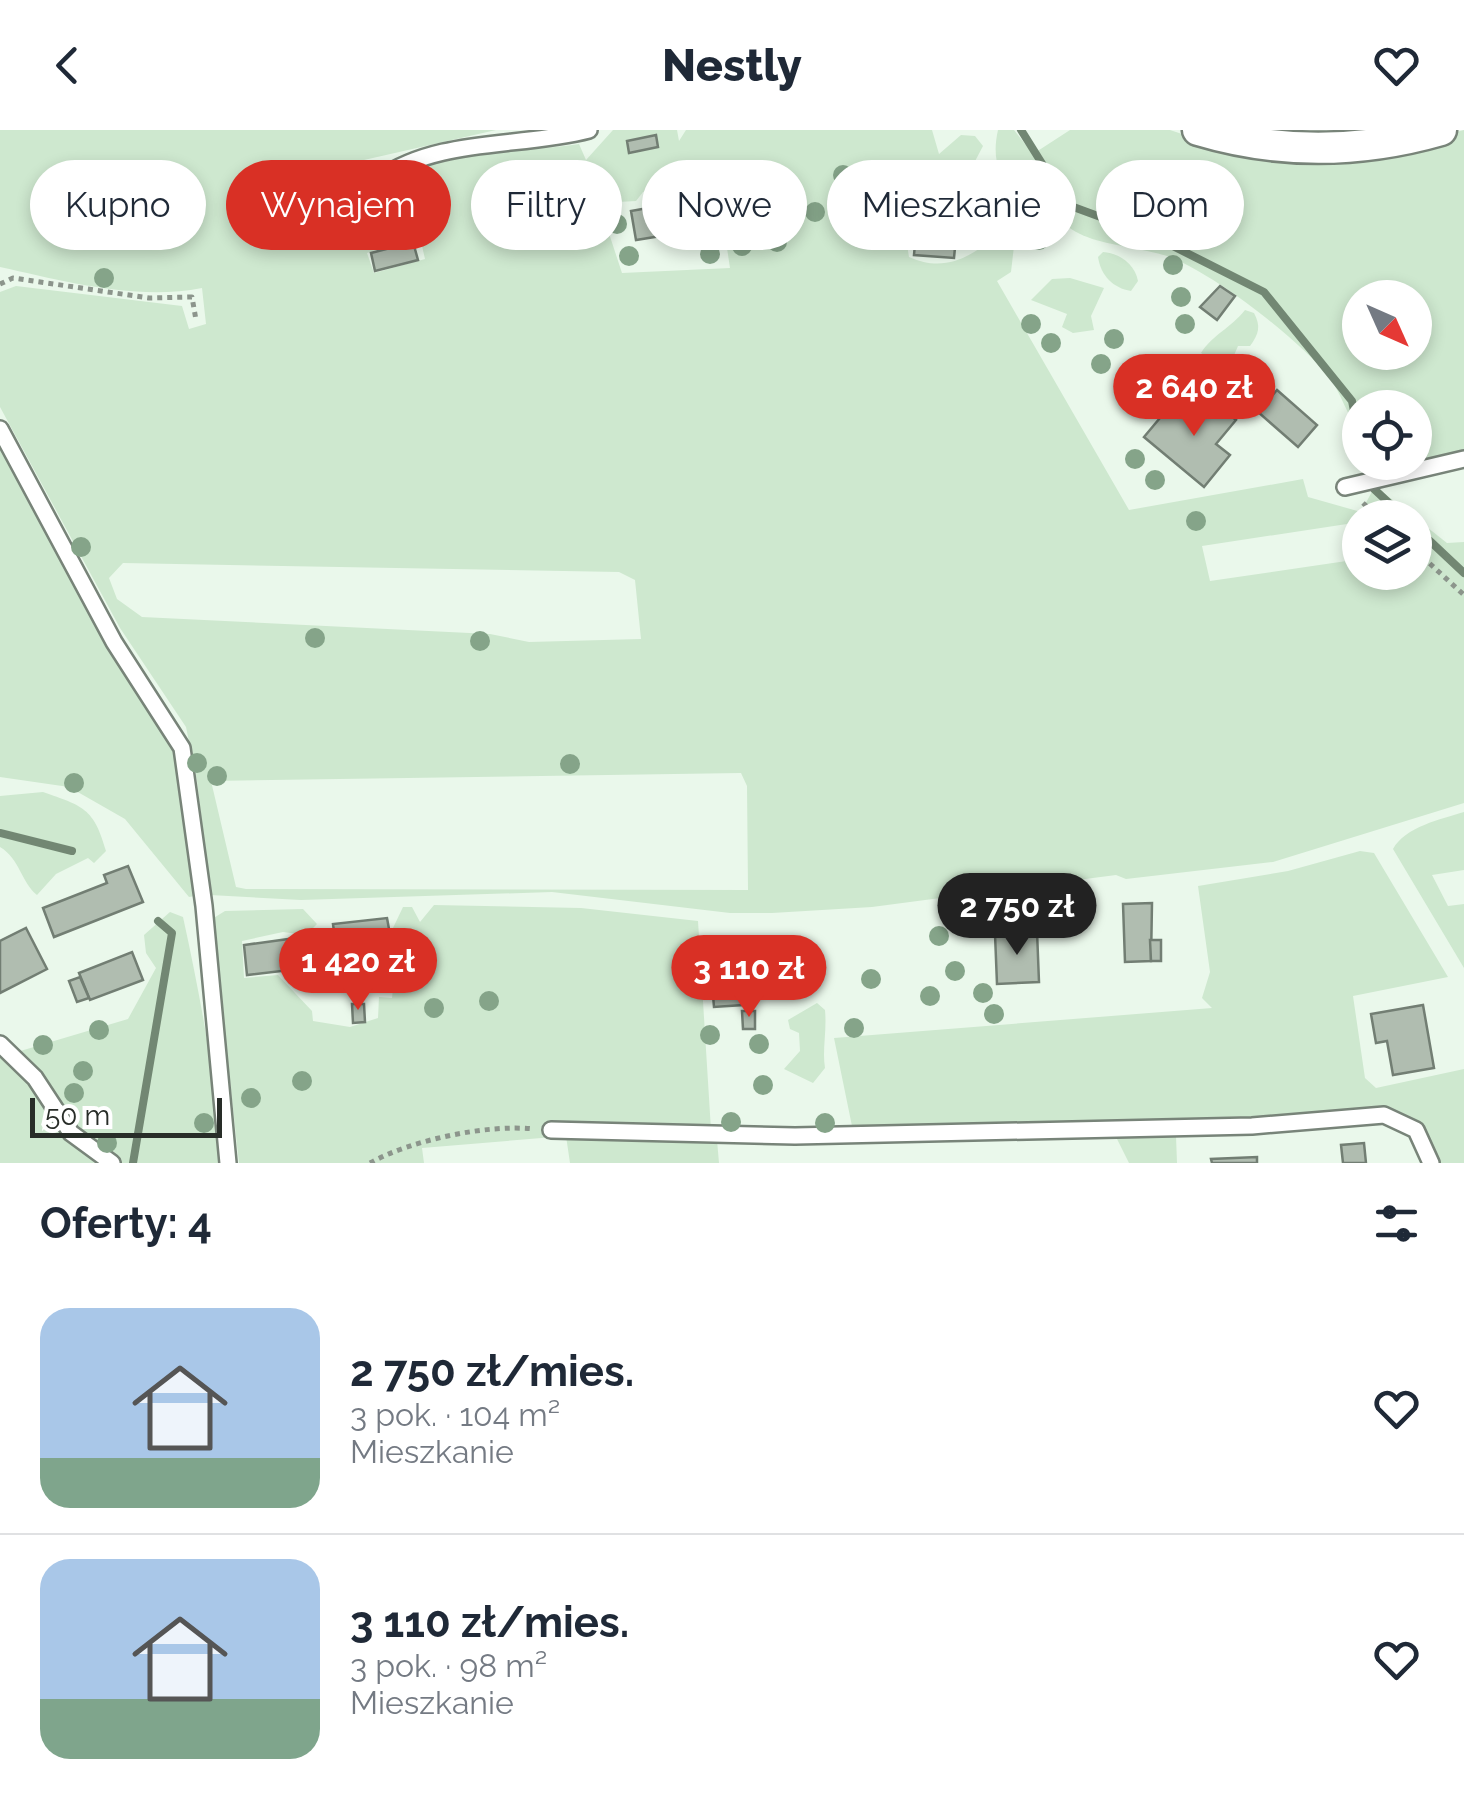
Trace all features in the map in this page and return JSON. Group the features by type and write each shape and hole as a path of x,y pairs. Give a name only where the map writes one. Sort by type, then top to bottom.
{"street":[{"path":"1198,130 1310,149 1386,146 1441,130"}],"lane":[{"path":"421,160 492,142 557,138 589,130"},
{"path":"0,429 114,642 182,748 204,906 228,1163"},
{"path":"1345,486 1464,459"},
{"path":"0,1044 35,1078 71,1133 112,1163"},
{"path":"552,1130 794,1136 1252,1126 1384,1115 1416,1130 1431,1163"}],"path":[{"path":"0,284 13,278 149,298 192,298 196,320"},
{"path":"1432,566 1464,595"},
{"path":"370,1163 391,1151 498,1126 552,1130"}],"green space":[{"path":"0,130 496,130 364,160 226,160 226,250 376,250 367,253 374,273 425,259 423,250 451,250 451,160 442,160 457,156 579,144 586,160 613,130 677,130 679,141 686,130 932,130 939,154 961,135 975,136 983,146 976,160 827,160 827,250 908,250 909,257 922,262 946,263 977,250 1014,250 1011,272 997,281 1129,510 1303,479 1308,497 1342,507 1342,525 1202,546 1210,581 1342,562 1342,590 1432,590 1432,531 1447,543 1464,542 1464,803 1273,862 1126,879 1116,875 872,907 730,913 552,892 301,900 210,895 197,781 186,727 120,628 0,407 0,292 16,286 182,306 189,329 206,324 202,288 126,291 0,267","holes":["471,160 622,160 622,202 636,201 642,193 642,160 807,160 807,250 727,250 730,268 622,273 614,250 471,250","123,563 619,572 635,580 641,639 529,642 490,634 142,617 117,599 109,578","741,773 747,786 748,890 236,887 211,781"]},
{"path":"998,130 1014,130 1033,154 1070,130 1170,130 1227,149 1388,151 1464,130 1464,452 1432,458 1432,390 1342,390 1342,400 1316,363 1234,294 1191,267 1141,250 1244,250 1244,160 1096,160 1096,240 1076,232 1076,160 996,157"},
{"path":"1103,252 1120,257 1134,269 1138,281 1131,291 1105,275 1098,257"},
{"path":"1070,278 1104,288 1091,316 1094,330 1073,333 1062,327 1067,314 1031,300 1052,279"},
{"path":"1245,310 1254,313 1258,326 1250,346 1238,346 1232,360 1221,366 1201,353 1211,341"},
{"path":"0,434 176,747 193,853 195,896 189,897 125,819 69,787 0,777"},
{"path":"1375,486 1393,500 1367,500"},
{"path":"43,792 85,811 97,826 106,851 94,863 88,858 56,874 37,895 0,847 0,796"},
{"path":"1464,812 1464,870 1432,875 1448,906 1464,904 1464,968 1393,849 1415,829"},
{"path":"1360,851 1374,853 1448,977 1353,996 1365,1078 1376,1088 1464,1069 1464,1163 1440,1163 1420,1129 1385,1111 1176,1136 1177,1163 1129,1163 1116,1137 717,1140 719,1163 570,1163 566,1136 422,1148 424,1163 239,1163 212,919 225,911 303,909 317,924 306,935 283,932 242,941 244,978 278,975 312,1011 313,1021 350,1027 378,1018 379,997 392,998 394,979 382,951 403,907 412,907 420,922 434,905 581,908 698,921 711,1130 853,1131 834,1038 1212,1008 1202,998 1210,972 1198,886 1288,871"},
{"path":"170,912 183,917 225,1163 119,1163 92,1144 17,1052 128,1019 156,968 146,953 144,935"},
{"path":"817,1003 825,1010 825,1068 813,1083 784,1069 800,1051 799,1033 790,1029 788,1020"},
{"path":"0,1056 28,1083 55,1122 101,1163 0,1163"}],"building":[{"path":"656,135 658,147 629,153 627,141"},
{"path":"642,209 642,239 636,240 631,211"},
{"path":"415,250 418,260 375,271 371,253"},
{"path":"914,250 955,250 954,258 914,255"},
{"path":"1220,286 1235,296 1217,320 1200,307"},
{"path":"1277,390 1317,425 1298,447 1258,412"},
{"path":"1206,395 1236,420 1216,444 1230,455 1204,487 1144,437 1170,406 1186,419"},
{"path":"128,866 143,902 54,937 43,908 107,883 104,875"},
{"path":"1152,903 1151,961 1125,962 1123,904"},
{"path":"387,918 389,929 376,931 380,967 388,966 390,983 348,988 346,938 335,939 333,924"},
{"path":"26,928 47,969 0,993 0,941"},
{"path":"1037,931 1039,982 997,984 995,934"},
{"path":"303,937 307,968 247,975 244,945"},
{"path":"1150,940 1161,940 1161,961 1151,961"},
{"path":"799,945 804,984 761,989 756,950"},
{"path":"132,952 143,980 90,1000 79,973"},
{"path":"740,970 743,1005 714,1007 711,972"},
{"path":"80,977 89,998 77,1002 69,981"},
{"path":"352,1004 364,1004 365,1022 353,1023"},
{"path":"1423,1005 1434,1068 1393,1075 1387,1041 1376,1043 1371,1014"},
{"path":"742,1011 755,1011 755,1029 743,1029"},
{"path":"1364,1143 1366,1163 1343,1163 1341,1145"},
{"path":"1257,1157 1257,1163 1212,1163 1211,1159"}],"waterway":[{"path":"1021,130 1068,205 1155,237 1264,292 1343,390"},
{"path":"1374,489 1386,500"},
{"path":"1432,543 1464,573"},
{"path":"0,833 72,851"},
{"path":"133,1163 172,933 158,921"}]}
